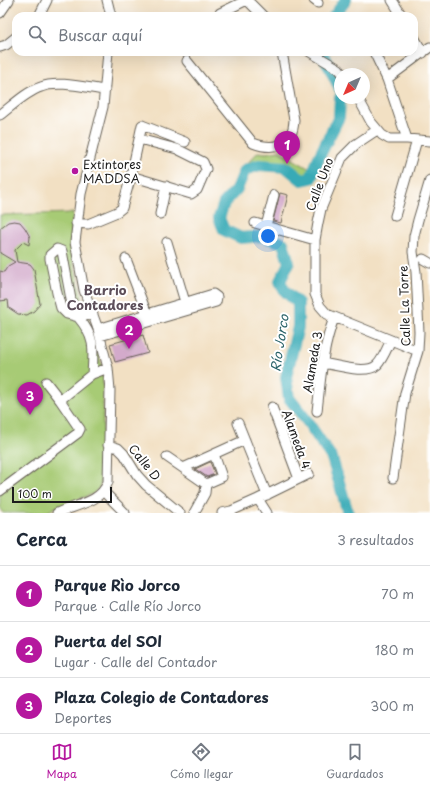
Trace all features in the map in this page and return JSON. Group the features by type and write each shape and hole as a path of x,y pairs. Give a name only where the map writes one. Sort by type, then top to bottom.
{"street":[{"path":"0,13 9,0"},
{"path":"41,12 47,0"},
{"path":"107,0 110,12"},
{"path":"222,12 247,0 259,12"},
{"path":"392,0 400,12"},
{"path":"0,47 6,45 12,40"},
{"path":"387,79 427,50 418,41"},
{"path":"57,513 98,497 104,492 108,482 110,390 108,368 99,332 84,290 75,242 76,223 81,194 104,107 108,56"},
{"path":"187,61 253,144 270,148 278,146 290,138 294,129 294,120 283,56"},
{"path":"317,56 335,68"},
{"path":"376,56 387,79 407,139"},
{"path":"0,115 31,91 41,86 54,84 105,90"},
{"path":"362,104 377,130 389,139 430,141"},
{"path":"76,223 88,224 120,210 131,176 142,125 185,142"},
{"name":"Calle Uno","path":"334,318 327,314 320,306 316,294 315,240 321,209 342,158 356,144 377,130"},
{"path":"131,176 191,194 197,190 206,169 203,162 177,149 139,139"},
{"path":"395,216 417,140"},
{"name":"Calle La Torre","path":"393,478 405,394 418,351 419,332 416,272 413,252 414,236 430,180"},
{"path":"160,214 166,186"},
{"path":"266,226 274,195"},
{"path":"255,223 315,240"},
{"path":"167,242 185,302"},
{"path":"91,310 77,309 72,305 62,251 57,249 53,251 50,254 50,259 61,308 67,314 78,317 90,336 94,352 92,374"},
{"path":"126,259 147,314"},
{"path":"213,294 217,298 216,302 99,332 185,302 213,294"},
{"path":"78,317 91,310"},
{"path":"334,318 413,349"},
{"name":"Alameda 3","path":"317,412 322,363 327,337 334,318"},
{"path":"322,363 361,370 369,369 378,364 391,340"},
{"path":"60,400 92,374 108,368"},
{"path":"0,491 78,433 80,429 46,382"},
{"name":"Alameda 4","path":"272,407 299,479"},
{"path":"238,423 267,495"},
{"path":"183,468 245,440"},
{"name":"Calle D","path":"108,445 118,448 124,454 146,486 180,513"},
{"path":"206,484 222,477 214,454"},
{"path":"167,457 206,484"},
{"path":"222,513 231,511 267,495 309,474"},
{"path":"194,513 205,492 206,484"},
{"path":"104,492 125,513"},
{"path":"258,499 267,513"}],"green space":[{"path":"279,151 310,169 305,176 302,177 287,164 258,163 243,168 258,152 266,153"},
{"path":"73,213 71,238 72,256 89,324 103,369 103,457 100,487 93,494 54,508 46,513 3,513 0,509 0,215"}],"building":[{"path":"280,193 288,195 281,223 273,221"},
{"path":"8,222 20,222 30,237 29,245 23,242 15,250 17,262 30,264 34,269 40,304 34,311 27,315 18,314 9,308 8,300 0,301 0,271 4,272 8,266 15,262 0,253 0,228"},
{"path":"143,335 148,353 115,362 110,344"},
{"path":"210,462 215,474 207,477 195,469"}],"waterway":[{"name":"Río Jorco","path":"337,12 346,0"},
{"name":"Río Jorco","path":"324,56 334,77"},
{"name":"Río Jorco","path":"340,104 339,117 319,157 311,178 302,180 286,167 259,165 245,170 237,189 224,203 219,218 224,230 241,238 262,236 283,243 289,263 280,281 284,290 298,303 298,327 286,377 289,398 307,421 332,458 348,513"}],"place":[{"name":"Parque Rìo Jorco","path":"287,164"},
{"name":"Extintores MADDSA","path":"75,171"},
{"name":"Puerta del SOl","path":"129,349"},
{"name":"Plaza Colegio de Contadores","path":"30,415"}],"district":[{"name":"Barrio Contadores","path":"105,296"}]}
